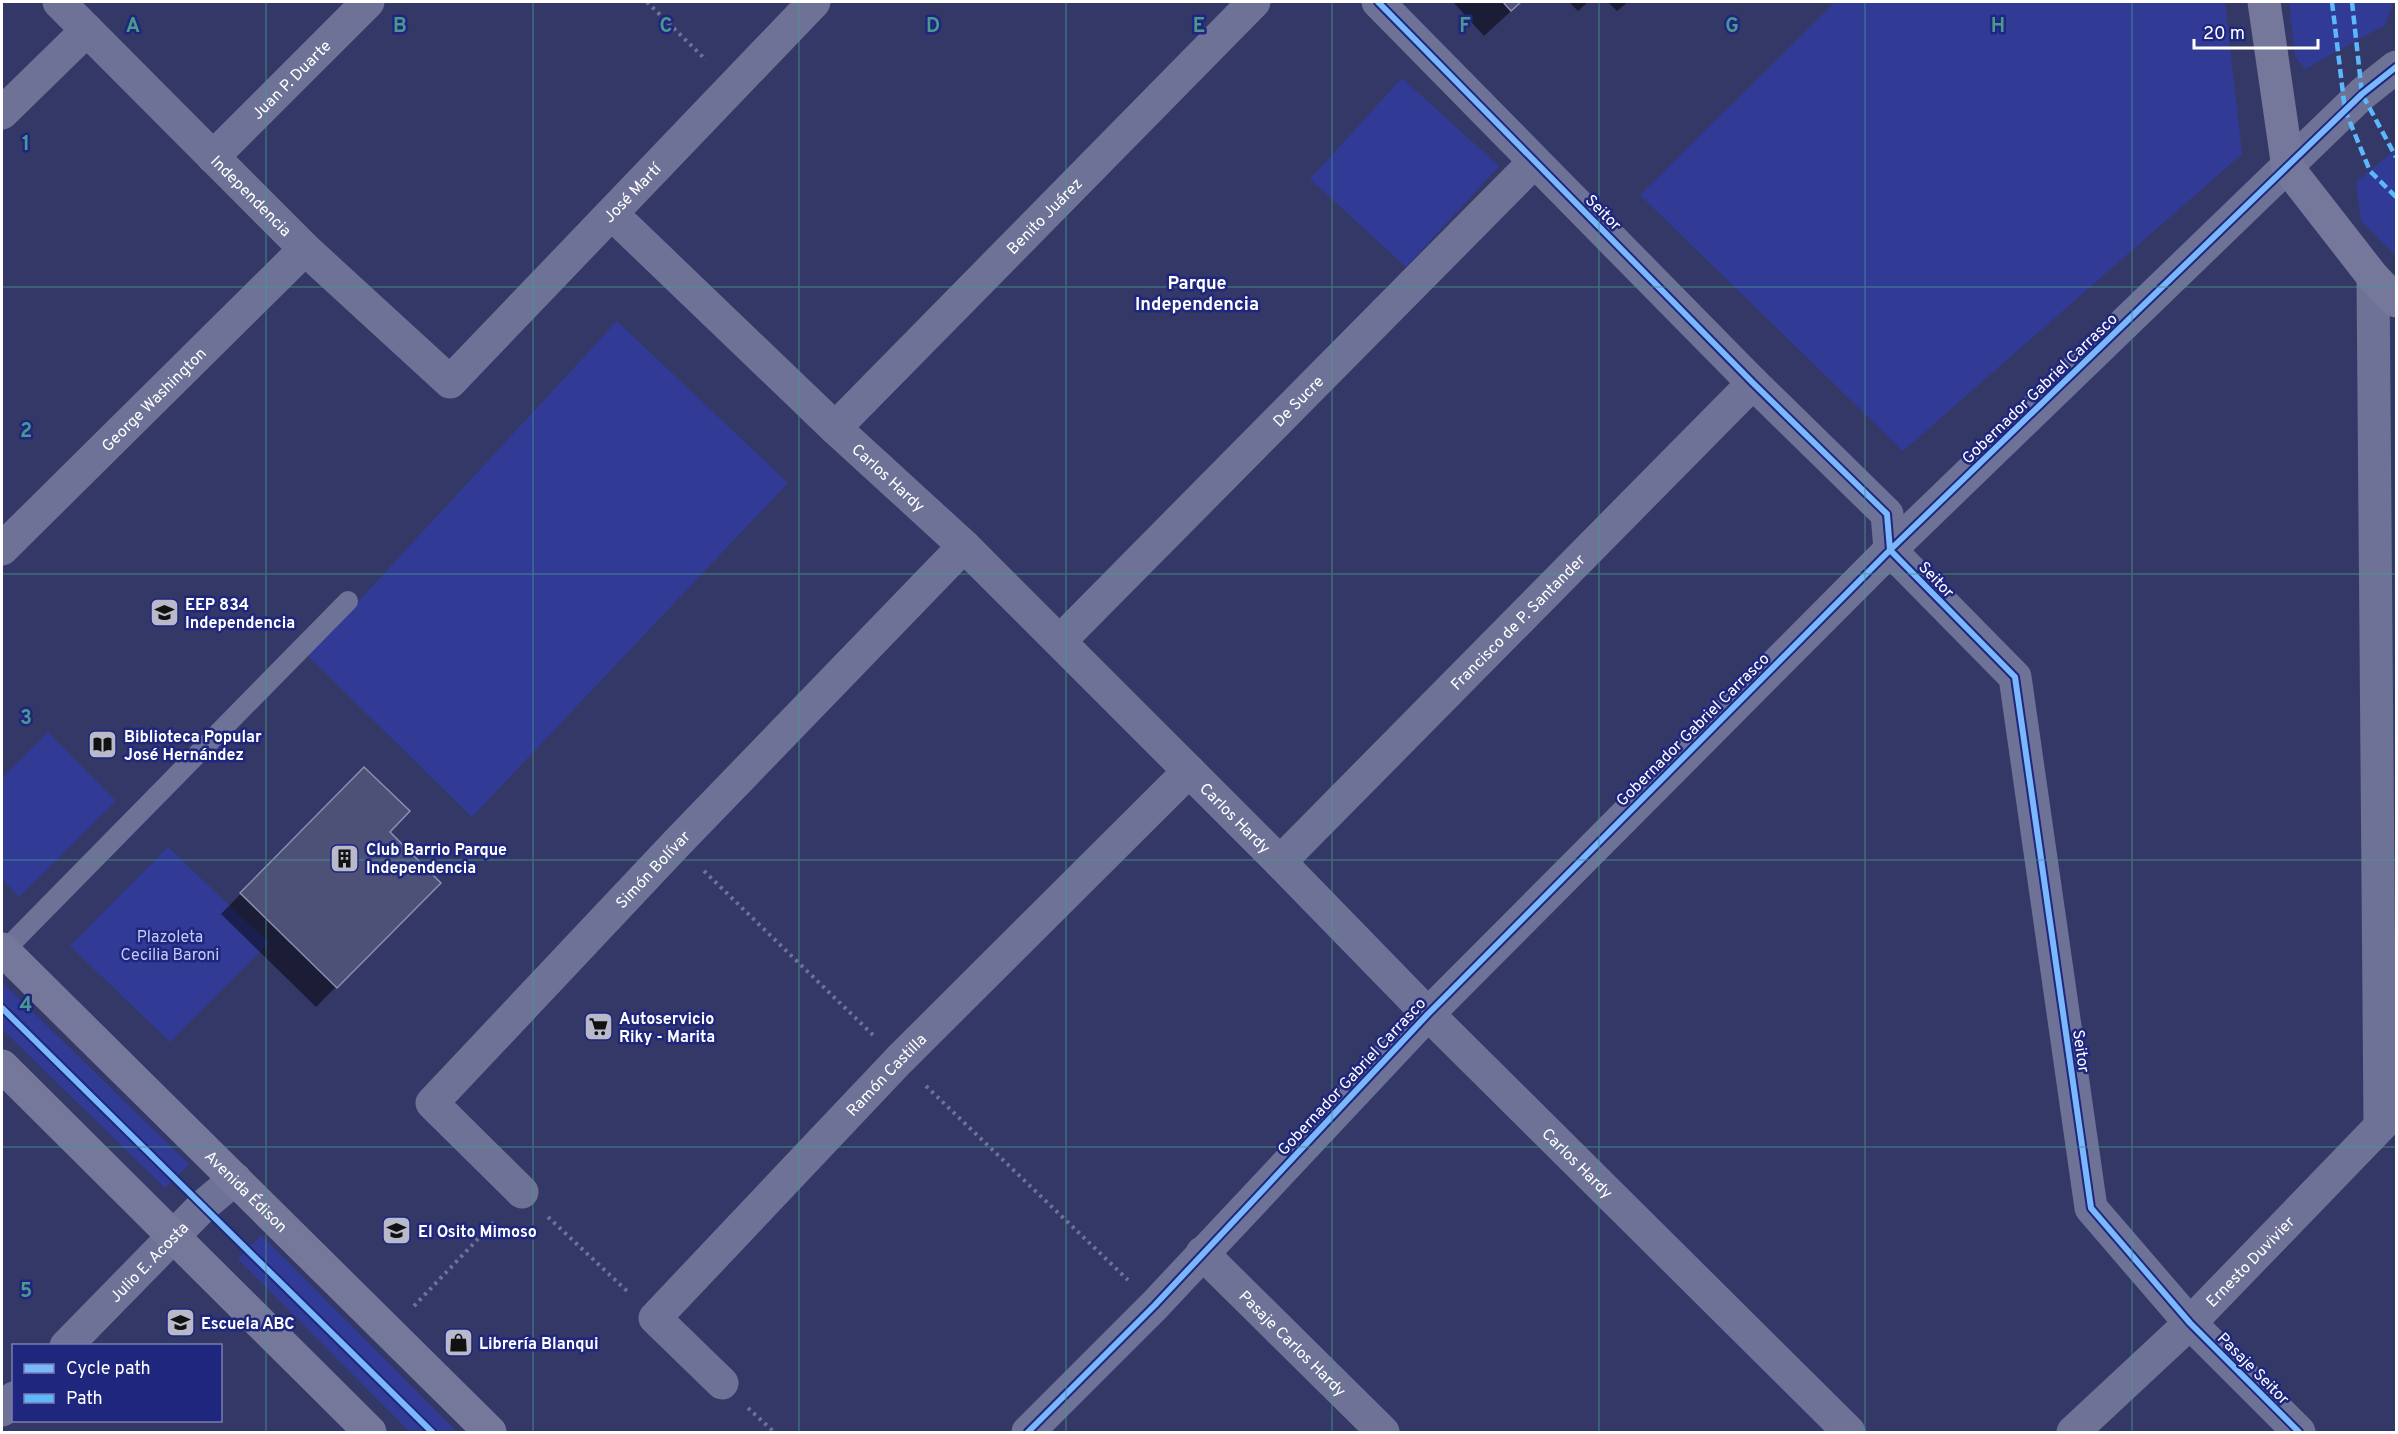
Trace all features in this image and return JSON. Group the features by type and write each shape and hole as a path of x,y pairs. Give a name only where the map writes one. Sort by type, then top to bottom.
{"main road":[{"path":"2264,2 2288,168 2373,277 2397,300"},
{"name":"Avenida Édison","path":"3,950 490,1432"},
{"path":"2,1066 172,1238 370,1432"}],"street":[{"name":"Independencia","path":"59,2 305,249 450,382"},
{"name":"Juan P. Duarte","path":"213,157 368,2"},
{"name":"José Martí","path":"450,382 612,214 732,85 814,2"},
{"name":"Benito Juárez","path":"835,428 1254,2"},
{"name":"Seitor","path":"1378,2 1753,383 1887,514 1890,550 2015,677 2091,1208 2190,1323"},
{"path":"2,112 87,30"},
{"name":"Gobernador Gabriel Carrasco","path":"1028,1432 1155,1305 1428,1014 1890,550 2288,168 2362,94 2397,67"},
{"name":"De Sucre","path":"1060,641 1534,162"},
{"name":"Carlos Hardy","path":"612,214 835,428 964,546 1190,771 1428,1014 1849,1432"},
{"name":"George Washington","path":"2,549 305,249"},
{"path":"2373,277 2388,1118"},
{"name":"Francisco de P. Santander","path":"1280,862 1753,383"},
{"name":"Simón Bolívar","path":"522,1192 432,1103 676,844 964,546"},
{"name":"Ramón Castilla","path":"655,1318 899,1060 1190,771"},
{"name":"Ernesto Duvivier","path":"2073,1432 2190,1323 2388,1118"},
{"name":"Julio E. Acosta","path":"68,1344 203,1206 235,1179"},
{"name":"Pasaje Carlos Hardy","path":"1202,1253 1383,1432"},
{"path":"655,1318 722,1383"},
{"name":"Pasaje Seitor","path":"2190,1323 2299,1432"}],"lane":[{"path":"3,950 348,601"}],"path":[{"path":"647,2 732,85"},
{"path":"389,1332 522,1192 655,1318"}],"green space":[{"path":"1835,2 2225,2 2242,154 1903,451 1640,195"},
{"path":"2289,2 2393,2 2385,25 2305,69 2295,56"},
{"path":"1402,78 1499,166 1406,267 1310,179"},
{"path":"2396,149 2396,256 2361,221 2356,182"},
{"path":"617,321 788,483 472,817 308,656"},
{"path":"48,732 116,801 19,897 2,879 2,778"},
{"name":"Plazoleta Cecilia Baroni","path":"168,847 269,943 170,1042 70,946"},
{"path":"2,982 189,1164 165,1188 2,1029"},
{"path":"261,1235 457,1432 410,1432 238,1259"}],"building":[{"path":"1503,2 1521,2 1511,11"},
{"name":"Club Barrio Parque Independencia","path":"364,767 410,811 390,832 441,883 337,988 240,893"}],"marked path":[{"path":"2332,2 2345,110 2370,171 2396,197"},
{"path":"2352,2 2362,94 2396,157"}],"cycle path":[{"path":"1378,2 1753,383 1887,514 1890,550 2015,677 2091,1208 2190,1323 2299,1432"},
{"path":"1028,1432 1155,1305 1428,1014 1890,550 2362,94 2396,67"},
{"path":"2,1008 432,1432"}],"place":[{"name":"EEP 834 Independencia","path":"164,613"},
{"name":"Biblioteca Popular José Hernández","path":"103,745"},
{"name":"Club Barrio Parque Independencia","path":"345,858"},
{"name":"Autoservicio Riky - Marita","path":"598,1027"},
{"name":"El Osito Mimoso","path":"397,1231"},
{"name":"Escuela ABC","path":"180,1323"},
{"name":"Librería Blanqui","path":"458,1343"}],"district":[{"name":"Parque Independencia","path":"1197,293"}]}
